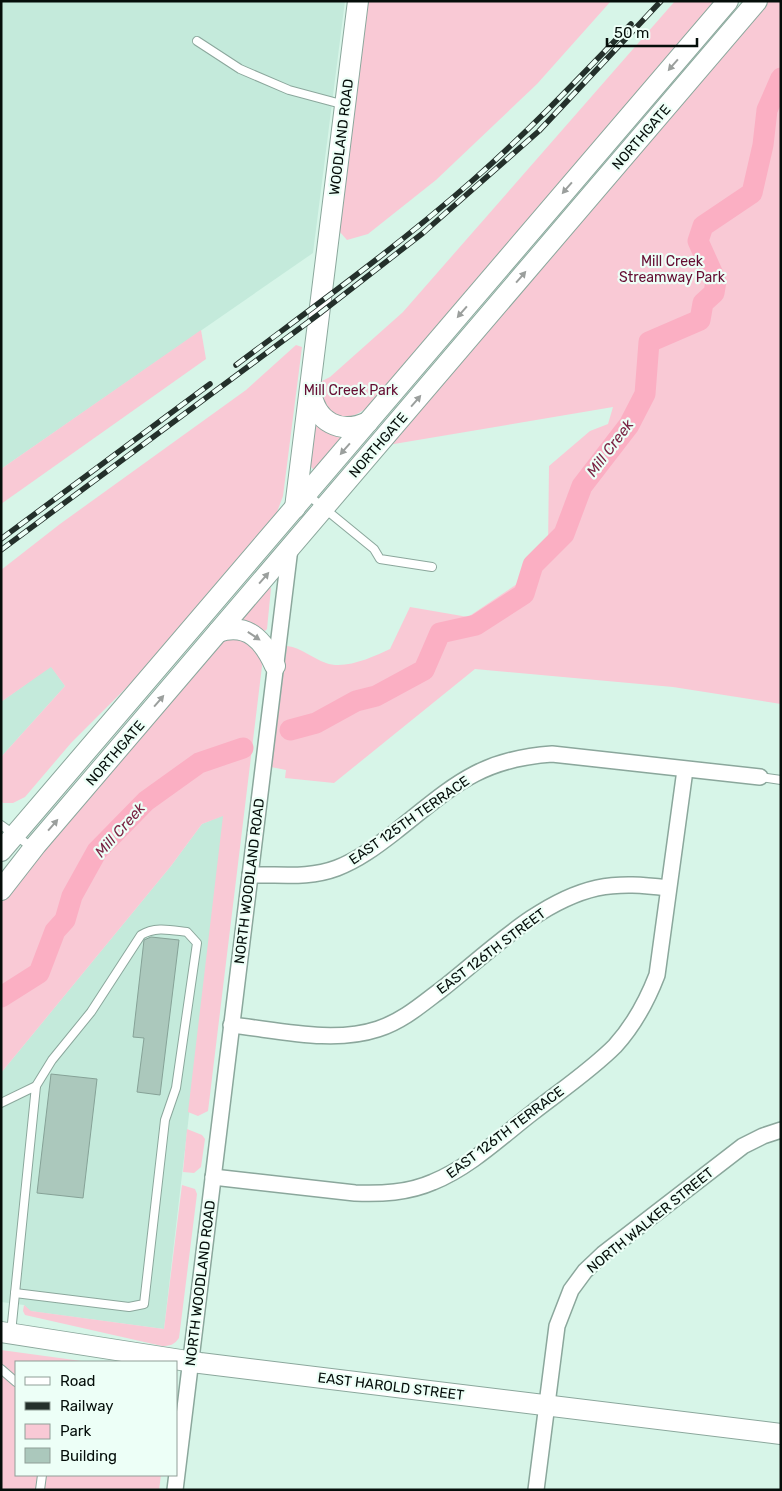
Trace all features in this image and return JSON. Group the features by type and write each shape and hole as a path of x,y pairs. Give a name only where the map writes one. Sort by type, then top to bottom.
{"main road":[{"name":"WOODLAND ROAD","path":"324,272 358,1"},
{"name":"NORTHGATE","path":"1,851 8,829 300,501 728,1"},
{"name":"NORTHGATE","path":"1,890 33,848 757,1"},
{"name":"NORTH WOODLAND ROAD","path":"290,548 300,501 324,272"},
{"path":"311,387 316,409 328,422 346,427 357,427 368,422"},
{"path":"218,632 236,628 254,635 266,647 275,666"},
{"name":"EAST HAROLD STREET","path":"6,1333 190,1361 781,1434"}],"street":[{"name":"NORTH WOODLAND ROAD","path":"178,1464 290,548"},
{"name":"EAST 125TH TERRACE","path":"250,875 295,877 314,875 336,869 356,860 461,781 500,762 524,756 552,754 760,777"},
{"path":"668,888 685,770"},
{"name":"EAST 126TH STREET","path":"232,1025 323,1035 354,1035 379,1029 412,1012 548,908 574,895 597,888 640,885 668,888"},
{"name":"EAST 126TH TERRACE","path":"213,1178 373,1194 416,1188 447,1176 473,1159 591,1066 614,1046 635,1021 649,997 657,975 668,888"},
{"name":"NORTH WALKER STREET","path":"536,1490 554,1346 562,1310 571,1290 585,1271 603,1254 743,1146 781,1130"},
{"name":"NORTH WOODLAND ROAD","path":"175,1490 177,1476"}],"lane":[{"path":"197,41 248,73 289,90 345,105"},
{"path":"300,501 324,508 374,549 380,559 432,567"},
{"path":"760,777 781,780"},
{"path":"8,829 33,848"},
{"path":"6,1333 15,1293 36,1086 52,1060 90,1012 141,935 148,930 161,929 187,932 197,943 176,1088 165,1120 144,1304 129,1307 15,1293"},
{"path":"1,1103 36,1086"},
{"path":"1,1369 15,1381"},
{"path":"40,1490 42,1476"}],"shaded area":[{"path":"1,1 345,1 313,253 1,469"},
{"path":"51,666 65,686 1,757 1,702"},
{"path":"224,815 164,1329 30,1311 24,1305 1,1302 1,1073 171,866 202,824"}],"green space":[{"path":"367,1 611,1 537,84 436,180 368,234 347,240 339,231"},
{"name":"Mill Creek Park","path":"675,1 715,1 367,407 350,416 332,414 319,393 320,382 330,377 403,312"},
{"name":"Mill Creek Streamway Park","path":"758,1 781,1 781,704 673,687 475,669 334,783 285,778 286,770 271,767 287,646 334,665 350,664 367,659 390,649 410,607 468,617 517,584 548,550 549,466 590,431 608,424 613,407 388,445"},
{"path":"201,330 206,359 1,504 1,469"},
{"path":"296,345 302,347 283,496 277,512 132,682 71,743 25,797 13,803 3,803 1,801 1,757 65,686 51,667 1,702 1,570 60,524 246,390"},
{"path":"317,423 341,437 314,470 310,466 314,425"},
{"path":"267,585 271,588 267,629 265,631 239,620"},
{"path":"244,638 261,653 262,666 208,1111 198,1116 188,1112 223,816 202,824 171,866 1,1073 1,902 8,890 221,640"},
{"path":"187,1129 202,1135 205,1139 201,1167 194,1173 183,1172"},
{"path":"182,1185 195,1189 197,1194 179,1338 175,1342 162,1346 25,1315 23,1311 24,1305 31,1311 164,1329"},
{"path":"1,1350 82,1361 15,1361 15,1476 161,1476 159,1490 1,1490"}],"building":[{"path":"151,937 179,940 160,1095 137,1092 144,1038 133,1037 144,940"},
{"path":"51,1074 97,1079 83,1198 37,1193"}],"waterway":[{"name":"Mill Creek","path":"290,730 316,723 356,701 376,696 424,670 440,633 476,625 524,594 533,565 564,534 582,486 629,425 645,394 649,342 700,320 703,303 714,293 716,281 698,241 703,226 752,193 763,145 767,110 781,78"},
{"name":"Mill Creek","path":"1,997 39,973 55,931 65,920 72,896 97,851 146,801 199,763 243,748"}],"railway":[{"path":"1,550 319,314 423,233 539,131 661,1"},
{"path":"236,365 326,298 472,181 533,124 631,24"},
{"path":"1,539 210,384"}]}
